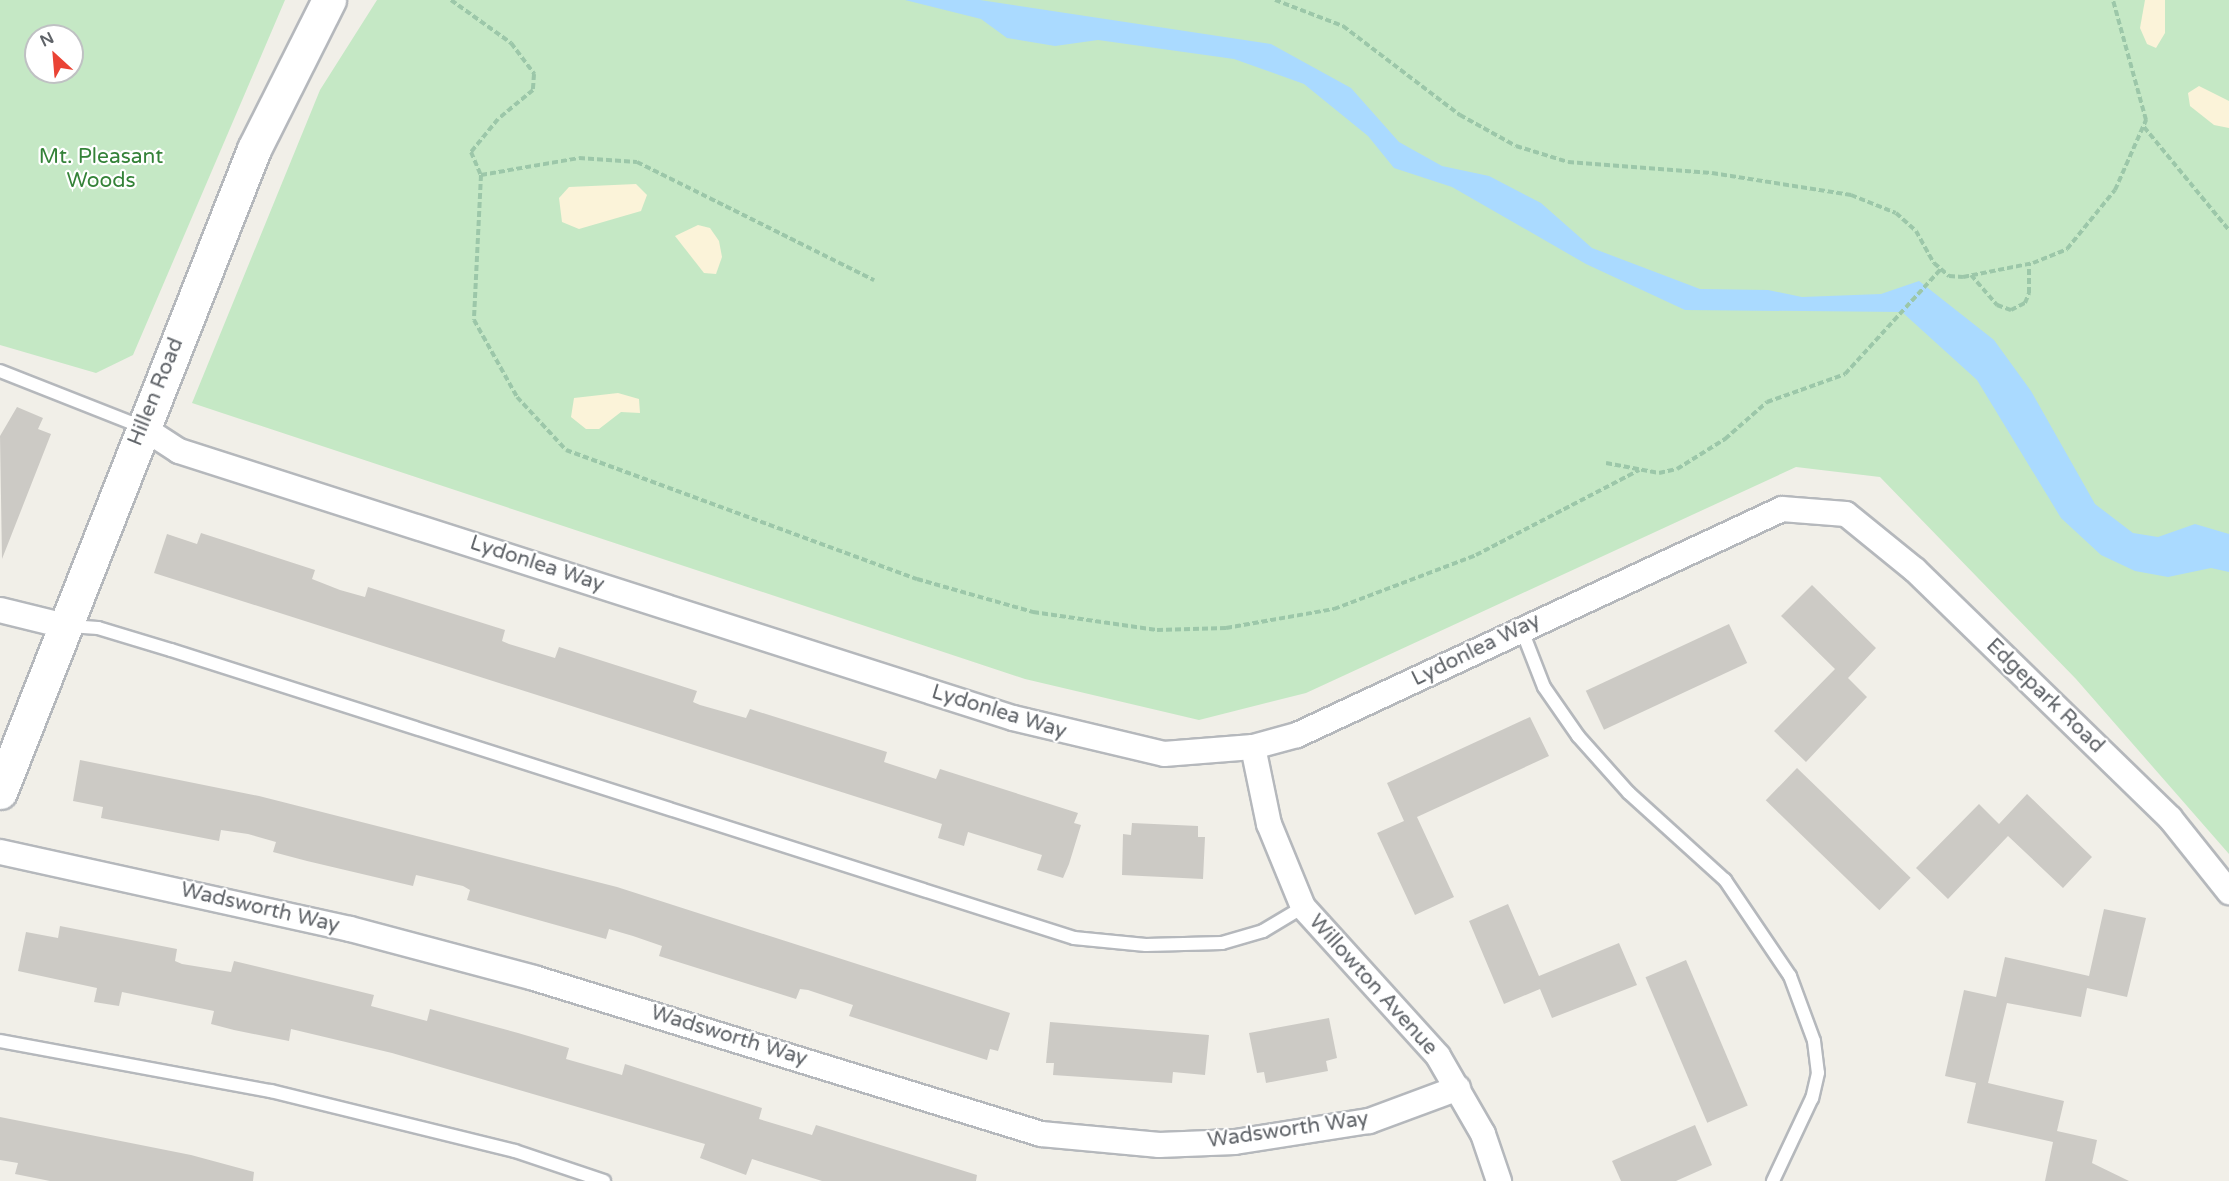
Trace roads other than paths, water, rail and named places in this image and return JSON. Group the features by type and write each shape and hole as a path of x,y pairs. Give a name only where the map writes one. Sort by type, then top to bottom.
{"street":[{"name":"Hillen Road","path":"0,792 142,427 254,149 329,0"},
{"name":"Lydonlea Way","path":"142,427 179,451 1013,718 1164,754 1253,747 1297,735 1521,628 1782,509 1846,514"},
{"name":"Edgepark Road","path":"1846,514 1916,570 2162,810 2204,854 2229,892"},
{"path":"0,610 64,626"},
{"name":"Willowton Avenue","path":"1253,747 1269,824 1303,907 1326,938 1418,1030 1458,1088 1483,1134 1499,1181"},
{"name":"Wadsworth Way","path":"0,852 339,927 522,975 1041,1134 1159,1144 1235,1142 1369,1121 1458,1088"}],"lane":[{"path":"0,371 142,427"},
{"path":"64,626 98,628 171,650 1074,938 1146,945 1222,943 1263,931 1303,907"},
{"path":"1521,628 1544,687 1578,736 1629,792 1725,880 1790,976 1814,1041 1818,1073 1812,1098 1773,1181"},
{"path":"0,1041 271,1090 515,1151 604,1181"}],"water":[{"path":"905,0 980,0 1271,44 1351,88 1399,142 1442,166 1489,176 1541,203 1592,248 1700,289 1768,290 1802,297 1881,294 1919,281 1994,340 2031,391 2095,504 2133,533 2158,537 2195,524 2229,534 2229,572 2211,568 2168,577 2135,571 2101,555 2061,518 1977,380 1902,312 1685,310 1586,264 1452,187 1394,168 1368,136 1304,84 1234,59 1098,40 1055,46 1007,38 981,19"}],"park label":[{"name":"Mt. Pleasant Woods","path":"101,169"}]}
